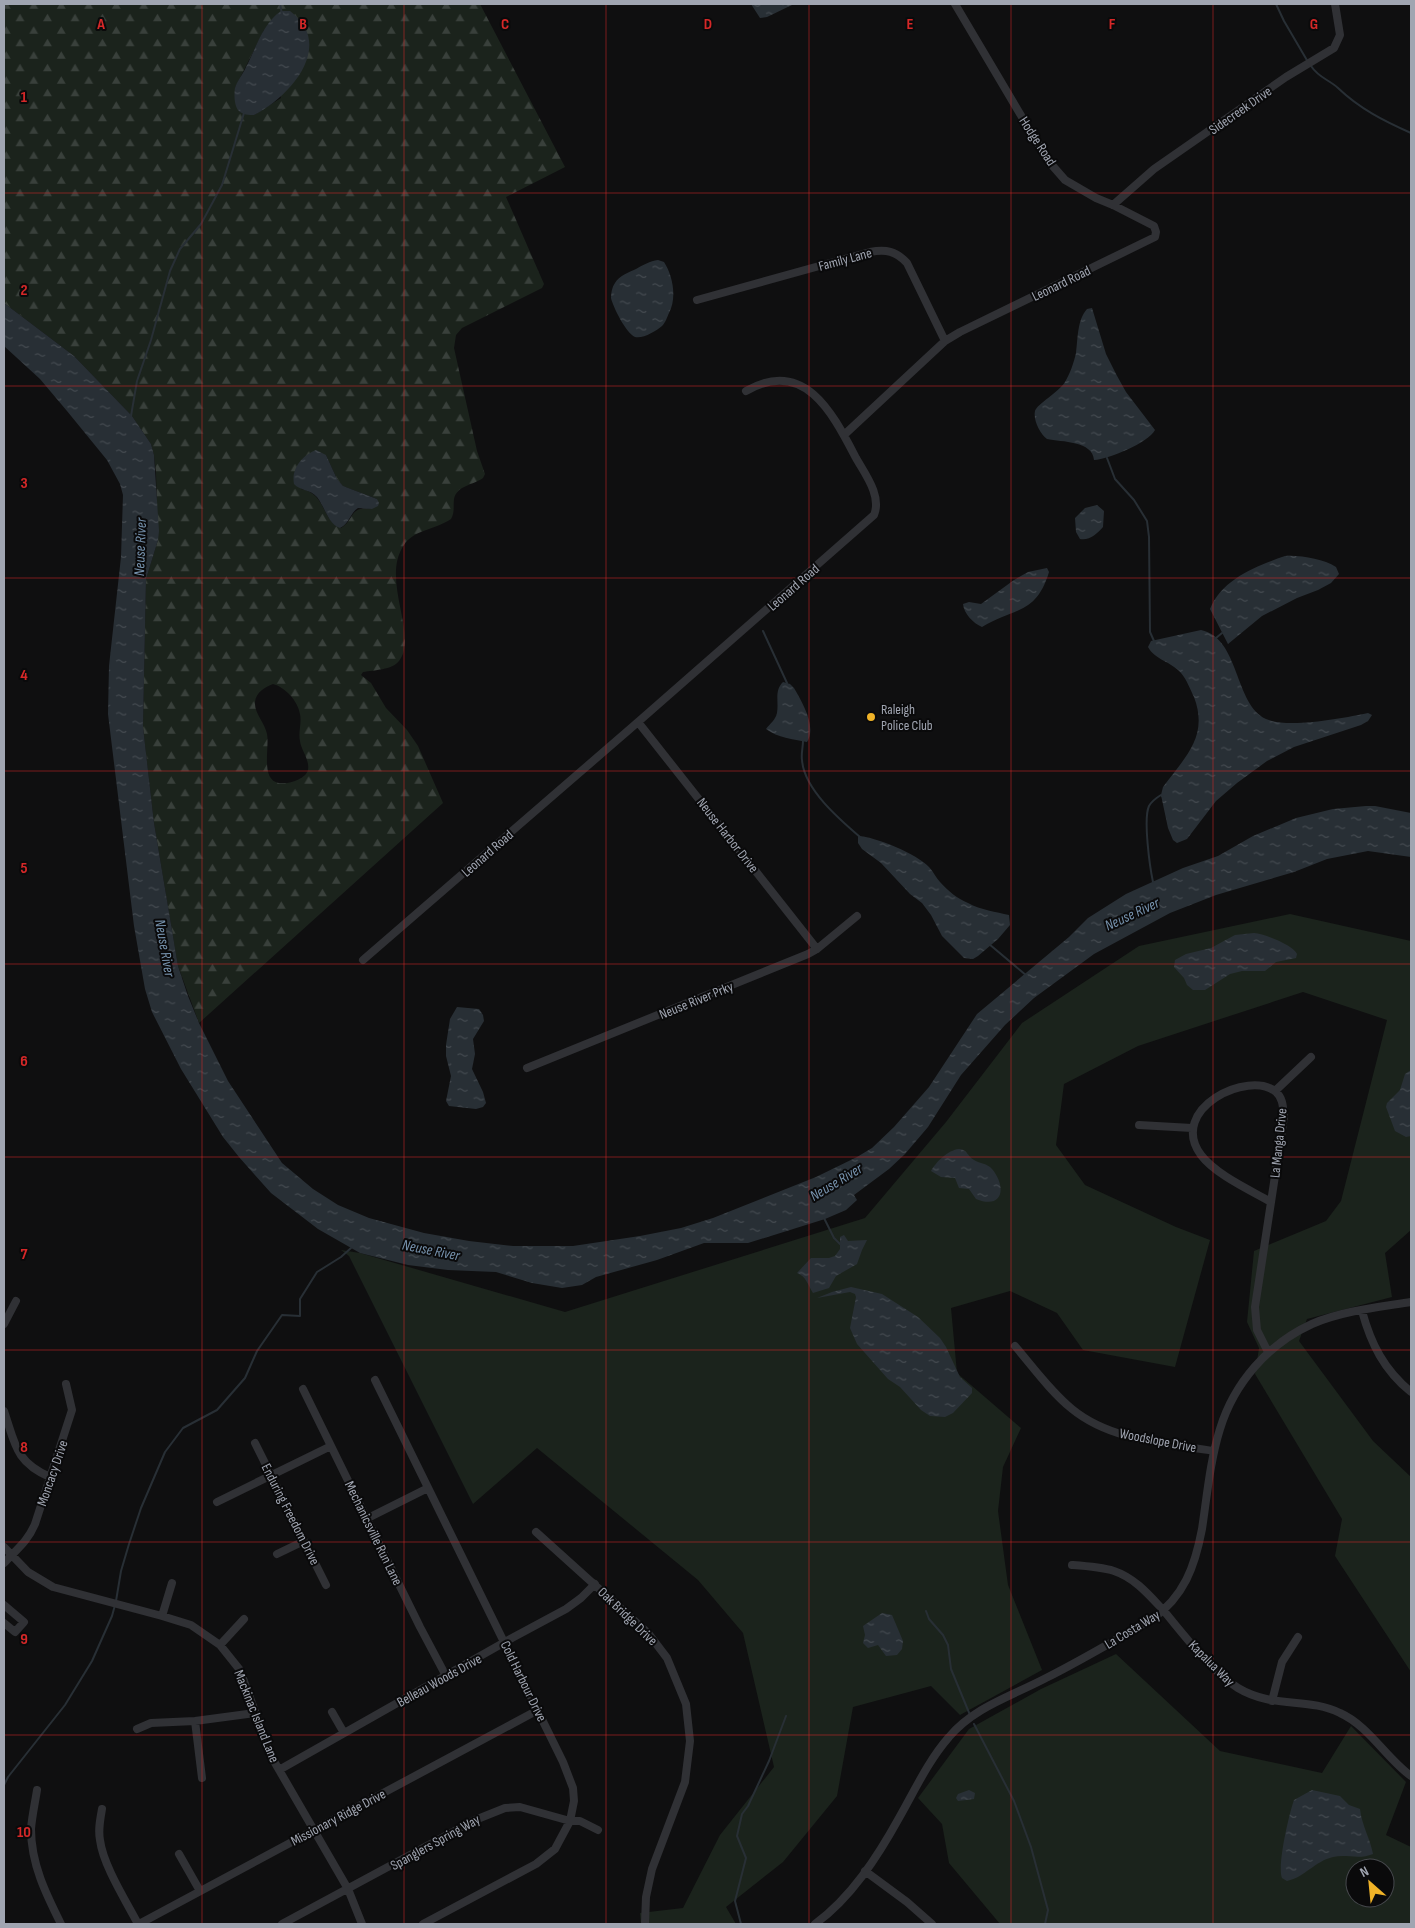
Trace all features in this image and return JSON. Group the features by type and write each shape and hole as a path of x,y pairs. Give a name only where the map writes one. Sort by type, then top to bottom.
{"street":[{"name":"Hodge Road","path":"955,4 1051,164 1065,180 1096,198 1154,226 1155,237"},
{"name":"Sidecreek Drive","path":"1113,205 1154,169 1292,72 1334,48 1340,35 1335,4"},
{"name":"Leonard Road","path":"363,960 874,515 877,509 875,494 844,435 945,341 1155,237"},
{"name":"Family Lane","path":"696,300 870,252 892,251 907,263 945,341"},
{"path":"746,391 761,382 780,381 797,384 811,392 825,405 844,435"},
{"name":"Neuse Harbor Drive","path":"638,722 818,949"},
{"name":"Neuse River Prky","path":"527,1068 818,949 857,916"},
{"path":"1275,1091 1311,1057"},
{"name":"La Manga Drive","path":"1268,1352 1259,1336 1255,1316 1284,1116 1282,1101 1275,1091 1256,1086 1220,1094 1201,1110 1192,1128 1196,1145 1204,1159 1227,1176 1271,1202"},
{"path":"1139,1125 1192,1128"},
{"path":"4,1324 16,1301"},
{"name":"La Costa Way","path":"815,1924 837,1905 865,1871 888,1838 933,1758 960,1725 991,1704 1059,1671 1164,1611 1186,1582 1195,1561 1214,1451 1223,1418 1231,1400 1251,1371 1268,1352 1312,1324 1362,1311 1411,1302"},
{"path":"1362,1311 1369,1335 1380,1359 1394,1377 1411,1392"},
{"name":"Woodslope Drive","path":"1015,1346 1062,1400 1080,1415 1099,1426 1128,1436 1214,1451"},
{"name":"Cold Harbour Drive","path":"375,1380 538,1710 563,1762 573,1788 574,1801 570,1821 555,1849 536,1864 423,1924"},
{"name":"Moncacy Drive","path":"4,1563 30,1535 72,1410 66,1384"},
{"name":"Mechanicsville Run Lane","path":"303,1389 446,1676"},
{"path":"4,1410 22,1457 33,1470 50,1477"},
{"name":"Enduring Freedom Drive","path":"255,1443 326,1585"},
{"path":"217,1502 331,1446"},
{"path":"368,1518 428,1488"},
{"name":"Oak Bridge Drive","path":"536,1532 643,1627 663,1650 682,1690 688,1716 690,1741 685,1782 652,1869 646,1897 645,1924"},
{"path":"277,1554 304,1541"},
{"name":"Mackinac Island Lane","path":"4,1547 34,1577 53,1587 191,1625 220,1645 240,1670 267,1748 348,1889 362,1924"},
{"name":"Kapalua Way","path":"1072,1564 1105,1568 1122,1574 1140,1586 1230,1683 1248,1693 1272,1701 1325,1707 1346,1716 1411,1776"},
{"path":"162,1616 172,1583"},
{"name":"Belleau Woods Drive","path":"279,1770 574,1604 595,1584"},
{"path":"4,1605 24,1622 15,1632 4,1623"},
{"path":"220,1645 244,1619"},
{"path":"1272,1701 1280,1667 1298,1637"},
{"name":"Missionary Ridge Drive","path":"138,1924 538,1710"},
{"path":"332,1712 344,1733"},
{"path":"137,1729 151,1722 195,1721 255,1713"},
{"path":"195,1721 202,1778"},
{"path":"37,1790 31,1827 35,1866 46,1895 61,1924"},
{"name":"Spanglers Spring Way","path":"282,1924 497,1810 520,1807 570,1821 580,1821 598,1830"},
{"path":"102,1810 99,1829 104,1857 138,1924"},
{"path":"179,1854 200,1891"},
{"path":"865,1871 907,1902 932,1924"}],"green space":[{"path":"4,4 480,4 565,167 506,197 544,284 542,288 462,328 456,335 454,348 477,451 485,474 483,478 462,488 456,494 451,519 413,536 404,545 398,559 396,574 405,637 404,650 396,664 382,669 363,672 361,675 371,683 386,708 407,730 418,746 443,803 199,1023 178,966 154,823 143,727 146,579 158,540 154,455 151,444 132,416 74,356 4,303","holes":["264,30 281,98 254,115 235,88","326,455 337,479 343,486 377,499 372,509 359,509 341,528 330,520 315,496 301,489","273,684 286,691 297,704 300,714 300,738 308,763 308,770 302,778 289,783 277,783 268,773 267,734 255,706 257,695 261,690"]},
{"path":"1290,914 1411,941 1411,1230 1385,1253 1392,1297 1307,1319 1299,1341 1373,1441 1411,1477 1411,1672 1335,1556 1342,1519 1255,1374 1259,1348 1247,1322 1254,1251 1326,1221 1341,1201 1387,1020 1303,992 1138,1046 1064,1084 1056,1145 1085,1185 1176,1227 1210,1240 1175,1367 1083,1350 1057,1313 1010,1291 951,1308 957,1373 1021,1428 1003,1467 998,1511 1008,1585 1042,1670 960,1715 931,1686 853,1707 837,1796 783,1862 726,1907 736,1924 641,1924 640,1913 683,1908 720,1835 774,1767 743,1633 698,1580 537,1448 473,1504 349,1256 341,1250 360,1253 565,1312 865,1218 946,1122 1022,1023 1139,946"},
{"path":"1116,1654 1220,1751 1322,1773 1351,1726 1406,1782 1386,1835 1411,1847 1411,1924 1000,1924 949,1863 942,1824 918,1798 969,1729 1041,1689"}],"water":[{"path":"751,4 794,4 767,17 760,18"},
{"path":"281,11 290,11 303,24 309,39 308,54 303,69 293,83 268,107 254,115 244,114 236,106 236,85 260,36 269,22"},
{"path":"658,260 664,262 670,274 673,287 673,301 662,326 645,336 635,337 631,335 624,325 614,307 611,298 612,288 624,274"},
{"name":"Neuse River","path":"4,303 74,356 132,416 151,444 154,455 159,531 146,579 143,727 154,823 178,966 188,996 199,1023 228,1081 282,1163 313,1189 338,1205 369,1218 424,1233 469,1241 513,1246 573,1246 681,1228 713,1218 816,1177 872,1148 894,1127 929,1087 977,1014 1069,937 1088,918 1126,894 1183,868 1218,856 1253,836 1296,818 1333,809 1375,806 1411,813 1411,857 1368,851 1327,859 1294,872 1216,895 1170,913 1094,954 1034,998 1005,1025 961,1075 928,1127 905,1154 889,1169 854,1195 857,1200 846,1210 825,1219 748,1243 704,1243 657,1260 596,1277 582,1285 562,1288 532,1283 496,1272 448,1270 408,1265 360,1253 318,1229 271,1193 239,1157 223,1137 181,1069 152,1012 145,989 134,926 108,714 109,666 121,557 123,495 120,484 107,460 40,379 4,346"},
{"path":"1092,308 1106,354 1116,374 1126,392 1155,430 1137,445 1109,457 1094,460 1092,454 1083,446 1047,439 1038,427 1035,418 1037,408 1058,390 1067,379 1076,353 1081,319 1087,309"},
{"path":"316,450 326,455 337,479 343,486 377,499 378,506 372,509 358,508 340,528 332,523 317,497 294,484 294,473 299,463"},
{"path":"1097,505 1104,511 1103,527 1090,538 1080,539 1076,532 1075,518 1085,508"},
{"path":"1285,556 1305,557 1325,562 1336,567 1339,574 1331,583 1262,616 1228,644 1210,609 1215,599 1223,589 1241,575"},
{"path":"1047,568 1049,572 1038,596 1023,608 982,627 972,621 967,615 963,604 969,602 981,604 1028,572"},
{"path":"1201,630 1214,636 1223,645 1248,700 1256,711 1266,719 1276,722 1302,723 1368,713 1372,715 1368,721 1361,725 1294,747 1267,761 1216,801 1187,839 1177,843 1173,840 1168,828 1161,795 1163,787 1186,756 1197,735 1199,724 1198,711 1194,697 1183,676 1173,666 1155,655 1148,647 1151,641"},
{"path":"783,682 790,684 794,688 807,715 810,736 807,742 781,736 766,729 776,715 778,693"},
{"path":"858,836 885,843 915,857 929,867 946,889 964,901 978,907 1009,915 1010,925 998,939 978,956 973,959 964,958 942,936 922,903 910,894 881,863 862,849 858,843"},
{"path":"1254,933 1285,944 1297,954 1296,958 1276,962 1265,971 1242,971 1230,974 1205,990 1193,990 1174,967 1175,960 1186,954 1211,948 1235,935"},
{"path":"457,1007 479,1009 483,1015 484,1021 473,1039 475,1054 472,1069 486,1103 483,1107 476,1109 449,1106 446,1101 451,1076 446,1056 446,1045 450,1019"},
{"path":"1411,1070 1411,1136 1406,1137 1395,1131 1386,1107 1387,1103 1400,1090 1405,1074"},
{"path":"959,1149 974,1160 992,1169 997,1176 1001,1189 997,1199 985,1202 976,1199 969,1189 959,1188 955,1178 941,1177 931,1171 943,1157"},
{"path":"844,1235 848,1241 867,1240 857,1264 836,1276 829,1288 813,1293 805,1279 797,1273 811,1258 835,1256 840,1249 840,1237"},
{"path":"851,1287 882,1294 918,1317 940,1338 960,1377 972,1388 972,1393 953,1413 945,1417 930,1416 921,1410 900,1387 888,1379 857,1344 850,1328 855,1294 850,1292 817,1298"},
{"path":"882,1613 892,1615 903,1641 902,1649 897,1655 886,1656 878,1645 868,1648 863,1643 865,1635 863,1626"},
{"path":"969,1790 975,1793 974,1799 958,1801 956,1798 958,1794"},
{"path":"1312,1790 1340,1796 1349,1805 1360,1809 1373,1854 1363,1857 1333,1857 1287,1881 1282,1878 1281,1863 1292,1807 1294,1800"}],"waterway":[{"path":"280,4 282,14"},
{"path":"1276,4 1308,62"},
{"path":"1311,66 1320,76 1364,108 1411,133"},
{"path":"131,416 137,381 151,340 170,271 180,249 201,224 222,185 244,113"},
{"path":"1107,458 1115,479 1134,500 1147,521 1149,537 1150,632 1154,641"},
{"path":"763,631 787,683"},
{"path":"1216,638 1222,633"},
{"path":"803,741 802,760 809,782 824,803 860,837"},
{"path":"1153,882 1148,844 1147,812 1153,801 1161,795 1163,797"},
{"path":"989,944 1027,976"},
{"path":"824,1218 834,1238 840,1244"},
{"path":"116,1601 121,1571 129,1544 141,1508 165,1452 183,1428 217,1410 245,1378 257,1351 282,1315 300,1316 300,1299 317,1272 341,1257 351,1248"},
{"path":"4,1785 8,1777 65,1705 92,1661 115,1605"},
{"path":"926,1611 929,1619 943,1635 948,1645 951,1669 970,1715"},
{"path":"741,1924 735,1901 746,1858 737,1836 742,1814 748,1806 769,1761 786,1716"},
{"path":"974,1724 1014,1801 1031,1847 1048,1910 1045,1924"}],"place":[{"name":"Raleigh Police Club","path":"871,717"}]}
